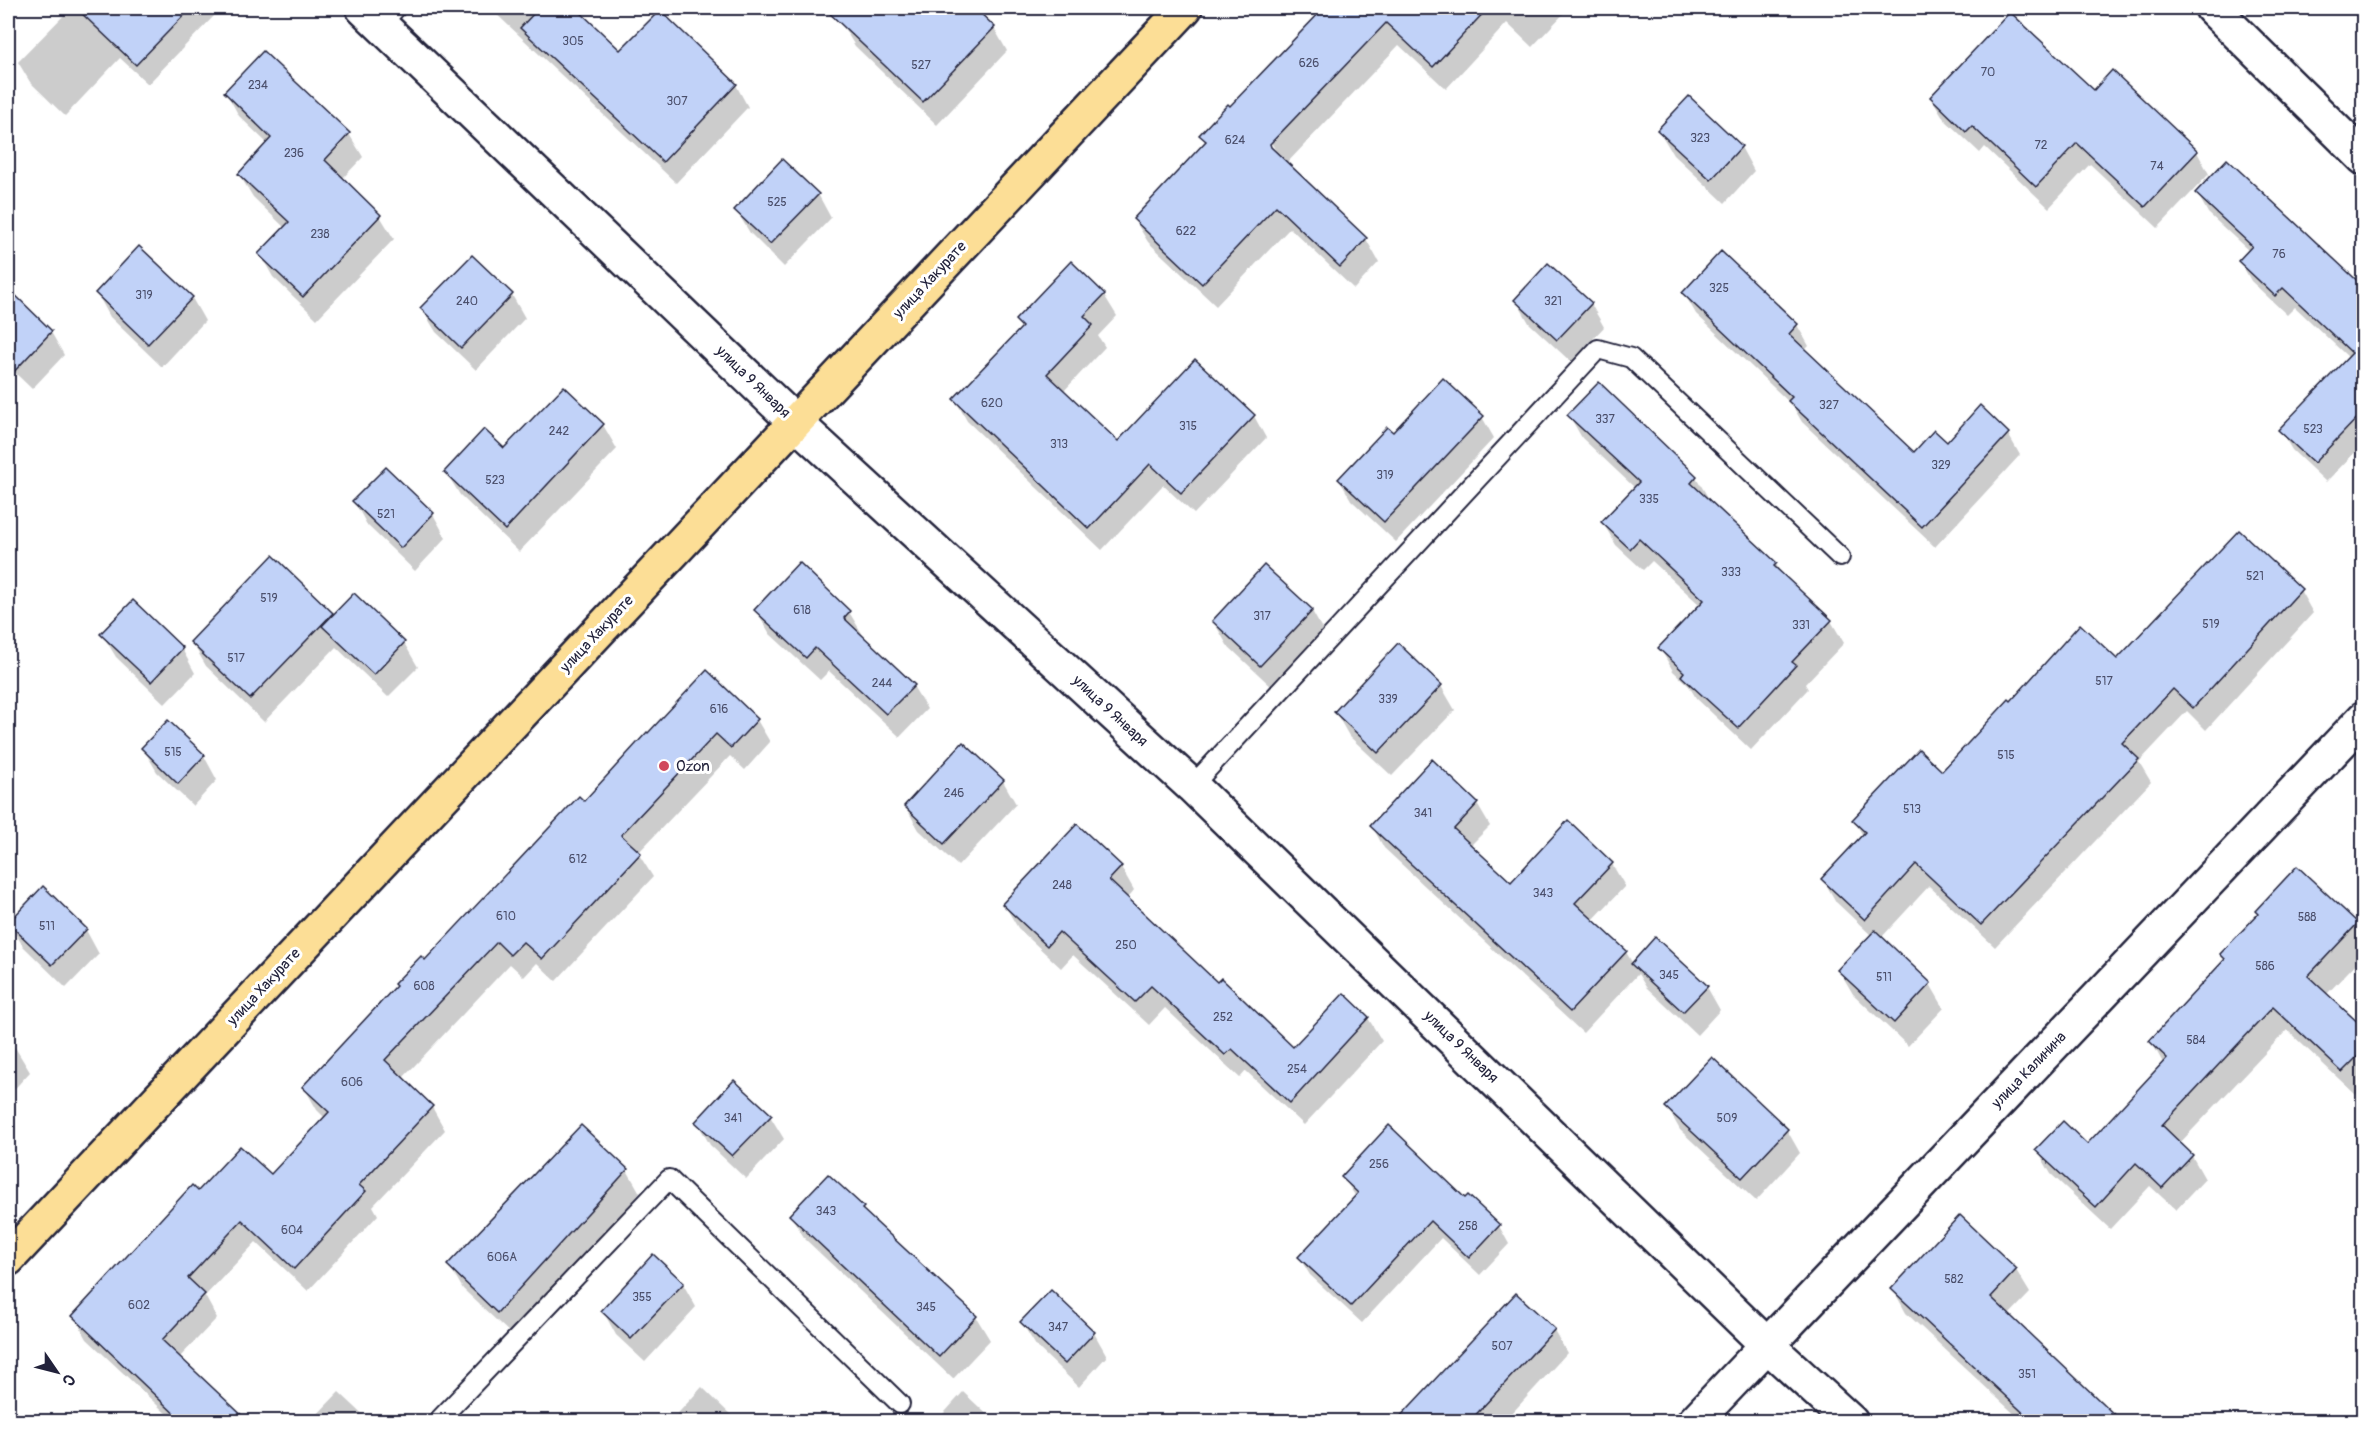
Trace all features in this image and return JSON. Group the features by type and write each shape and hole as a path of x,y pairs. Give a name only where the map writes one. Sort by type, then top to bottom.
{"main road":[{"name":"улица Хакурате","path":"8,1259 1185,8"}],"street":[{"path":"2212,8 2364,158"},
{"name":"улица 9 Января","path":"380,13 796,423 1192,786 1767,1345 1851,1422"},
{"name":"улица Калинина","path":"1694,1422 2364,718"}],"lane":[{"path":"1192,786 1598,350 1631,358 1840,557"},
{"path":"437,1422 669,1179 900,1404"}],"building":[{"path":"76,8 191,8 136,65"},
{"path":"539,8 576,8 620,50 660,10 737,84 663,162 520,28"},
{"path":"824,8 975,8 995,27 923,102"},
{"path":"1324,8 1488,8 1433,67 1386,23 1270,144 1367,238 1340,267 1276,206 1202,284 1133,219 1206,141 1199,135"},
{"path":"2010,12 2094,90 2112,70 2198,151 2145,207 2077,143 2036,187 1972,126 1966,132 1930,97"},
{"path":"263,51 350,133 325,160 381,215 303,297 258,254 289,222 238,174 271,138 224,92"},
{"path":"1689,96 1742,146 1711,180 1657,130"},
{"path":"782,159 819,194 770,244 734,210"},
{"path":"2227,159 2364,287 2364,411 2314,463 2278,430 2352,353 2283,288 2275,296 2238,261 2252,246 2195,193"},
{"path":"139,246 193,297 148,344 95,293"},
{"path":"1721,251 1798,324 1789,334 1914,452 1934,430 1947,442 1980,405 2009,433 1922,527 1788,401 1792,397 1682,293"},
{"path":"472,255 513,294 461,348 420,308"},
{"path":"1071,261 1105,294 1084,316 1093,325 1047,374 1118,441 1195,359 1255,415 1181,493 1150,464 1089,529 953,399 1022,327 1015,320"},
{"path":"1548,263 1592,303 1557,340 1514,300"},
{"path":"8,288 52,331 8,378"},
{"path":"1443,378 1484,416 1384,522 1338,479 1387,427 1393,432"},
{"path":"1599,382 1697,476 1691,483 1777,563 1774,566 1832,620 1792,662 1796,665 1738,728 1681,676 1684,672 1658,648 1704,600 1639,539 1630,549 1601,522 1639,482 1567,415"},
{"path":"564,386 604,424 505,530 444,472 484,429 504,448"},
{"path":"386,467 434,513 401,548 352,501"},
{"path":"2239,530 2302,589 2193,708 2173,689 2122,743 2139,759 1981,925 1916,864 1865,920 1821,879 1865,832 1852,820 1919,749 1942,771 2009,699 2011,701 2080,624 2117,659"},
{"path":"273,555 333,613 250,699 190,642"},
{"path":"799,562 850,611 844,618 915,685 886,714 815,648 806,658 754,610"},
{"path":"1264,565 1313,610 1260,666 1212,621"},
{"path":"354,593 405,642 374,675 322,626"},
{"path":"133,600 183,648 151,682 100,634"},
{"path":"1398,643 1442,685 1378,753 1334,712"},
{"path":"707,670 758,719 731,748 716,734 621,835 641,853 542,959 523,942 510,955 497,942 385,1060 433,1106 359,1185 366,1191 294,1269 242,1220 188,1278 205,1294 162,1340 249,1422 183,1422 72,1316 192,1185 198,1191 240,1146 271,1174 329,1112 302,1087 421,956 425,960 579,796 584,801"},
{"path":"168,720 205,755 178,784 141,748"},
{"path":"963,742 1004,780 944,844 904,806"},
{"path":"1432,759 1478,803 1454,829 1511,882 1568,820 1613,863 1575,903 1627,951 1570,1012 1370,826"},
{"path":"1077,824 1122,866 1109,880 1217,982 1221,978 1293,1047 1344,993 1369,1017 1290,1103 1232,1049 1225,1055 1151,986 1135,1002 1059,932 1047,946 1002,904"},
{"path":"2297,866 2358,923 2308,976 2364,1028 2364,1050 2342,1072 2273,1007 2162,1125 2193,1155 2162,1188 2136,1163 2096,1207 2035,1150 2063,1121 2087,1144 2167,1058 2149,1041 2225,959 2220,954 2258,914 2255,911"},
{"path":"43,886 87,929 52,965 8,923"},
{"path":"1875,930 1931,983 1894,1023 1837,970"},
{"path":"1655,937 1708,986 1683,1012 1631,964"},
{"path":"1712,1057 1788,1129 1742,1178 1665,1107"},
{"path":"734,1080 772,1115 732,1156 695,1122"},
{"path":"581,1125 628,1169 497,1313 447,1265"},
{"path":"1389,1125 1465,1198 1468,1195 1500,1225 1469,1258 1430,1221 1351,1306 1298,1257 1358,1193 1341,1177"},
{"path":"828,1174 864,1207 862,1209 977,1316 939,1357 789,1215"},
{"path":"1960,1215 2017,1269 1991,1297 2122,1422 2033,1422 1891,1289"},
{"path":"653,1254 684,1283 631,1339 601,1311"},
{"path":"1051,1290 1095,1332 1065,1364 1020,1322"},
{"path":"1516,1293 1555,1329 1469,1422 1395,1422"}],"place":[{"name":"Ozon","path":"664,766"}]}
